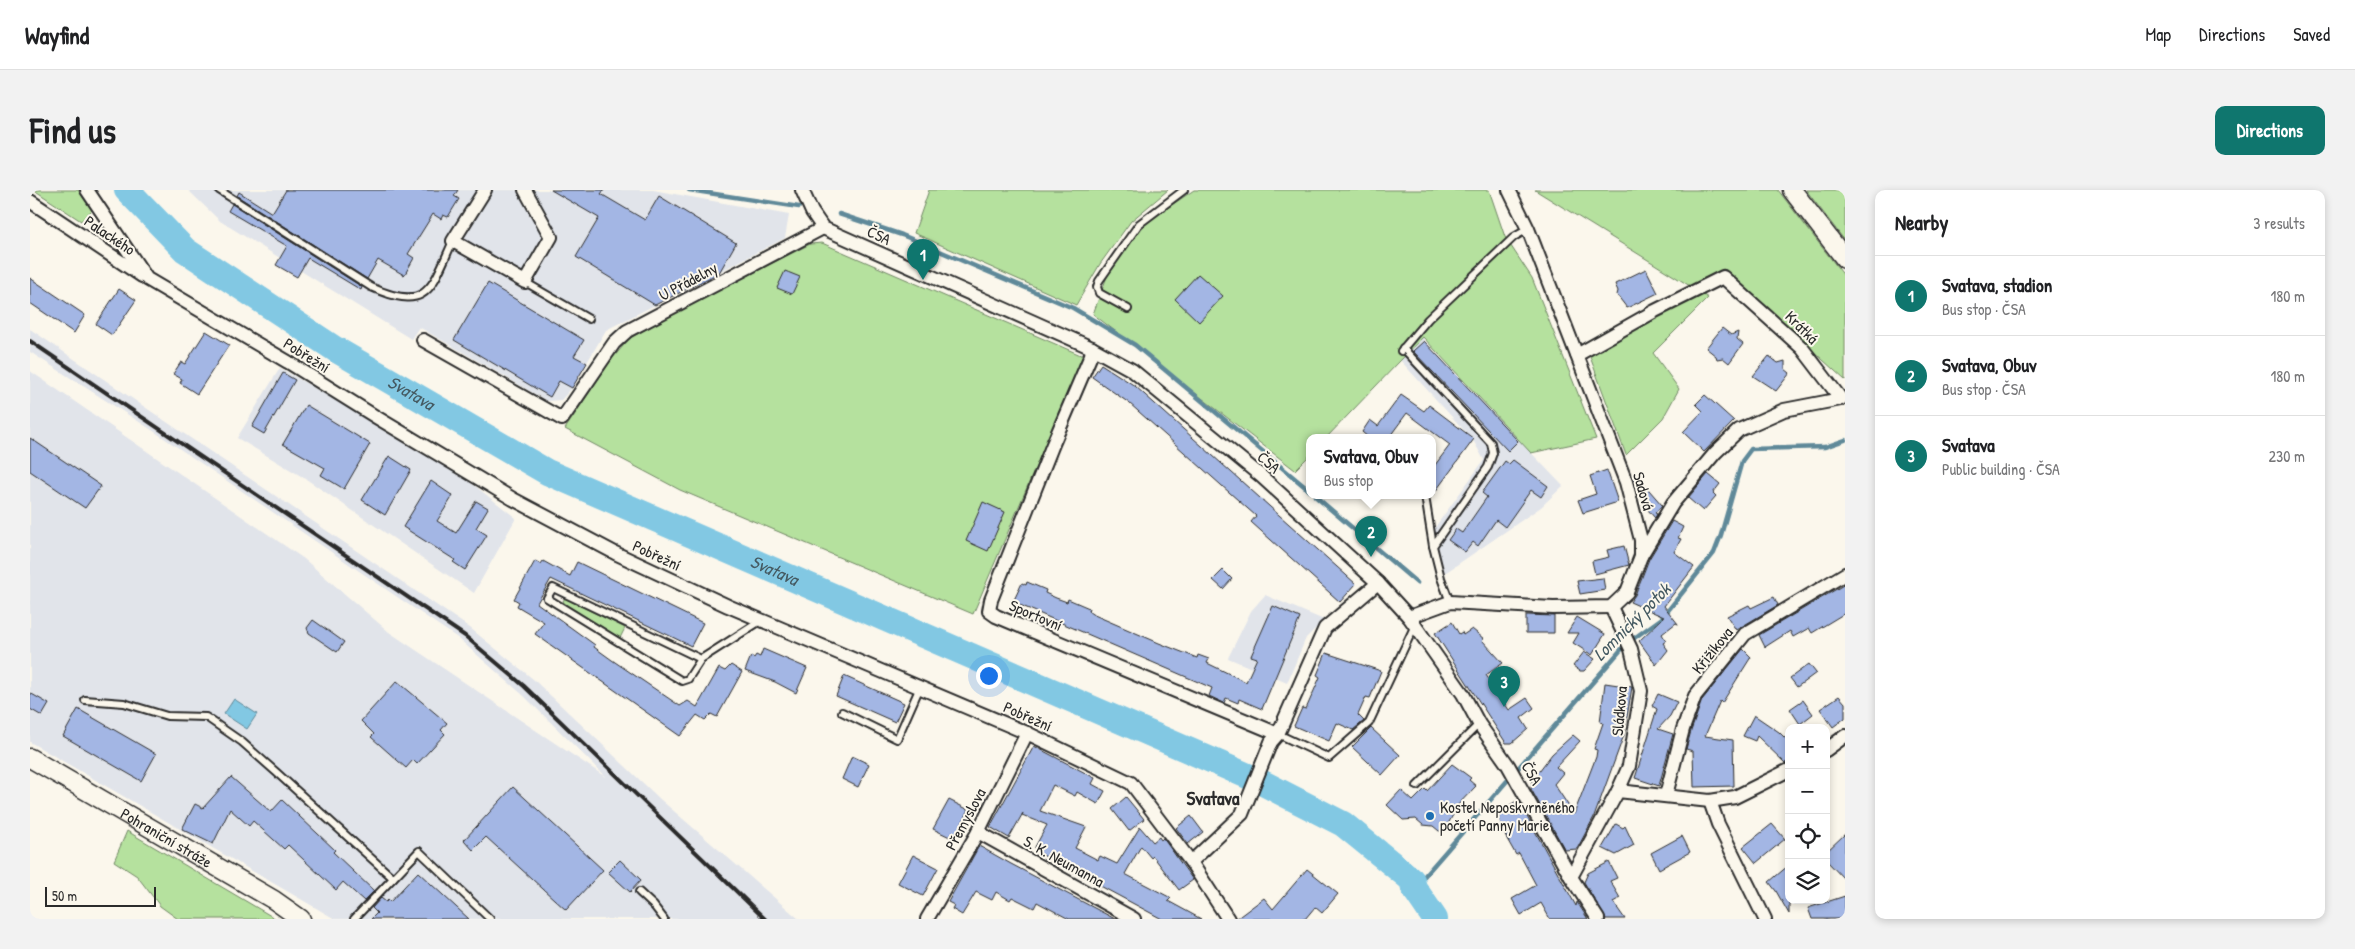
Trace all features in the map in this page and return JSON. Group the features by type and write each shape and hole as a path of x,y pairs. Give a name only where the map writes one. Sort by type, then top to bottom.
{"street":[{"name":"Pobřežní","path":"87,190 147,280 288,362 513,499 615,553 762,620 1028,733 1131,783 1191,862 1226,918"},
{"path":"485,190 453,241 525,282 551,237 525,190"},
{"name":"Sadová","path":"1509,190 1528,229 1626,482 1641,540 1641,556 1627,592 1611,607"},
{"path":"1792,190 1845,259"},
{"path":"804,195 821,225"},
{"name":"Palackého","path":"30,201 147,280"},
{"name":"ČSA","path":"821,225 1092,348 1132,370 1262,476 1378,583 1412,621 1463,694 1480,724 1508,765 1571,877 1598,919"},
{"name":"U Přádelny","path":"423,340 562,419 614,343 627,331 821,225"},
{"name":"Krátká","path":"1577,355 1655,311 1723,276 1802,348 1841,399 1784,410 1739,430 1714,453 1673,503 1641,556"},
{"name":"Sportovní","path":"1092,348 1091,355 990,600 989,611 996,616 1274,738"},
{"name":"Křižíkova","path":"1666,795 1683,729 1695,696 1745,634 1845,574"},
{"path":"1191,862 1218,839 1242,814 1274,738 1325,628 1378,583"},
{"path":"1412,621 1450,602 1553,608 1611,607"},
{"name":"Sládkova","path":"1571,877 1618,791 1629,766 1641,691 1631,649 1611,607"},
{"name":"Přemyslova","path":"927,919 978,832 1028,733"},
{"path":"1830,747 1845,736"},
{"name":"Pohraniční stráže","path":"30,758 274,900 302,919"},
{"path":"1618,791 1710,801 1736,797 1785,772"},
{"path":"1710,801 1718,824 1765,919"},
{"name":"S. K. Neumanna","path":"978,832 1134,919"}],"lane":[{"path":"219,190 371,287 392,297 419,297 431,288 453,241"},
{"path":"1128,309 1099,293 1098,281 1139,224 1184,190"},
{"path":"1433,546 1488,467 1493,453 1491,443 1402,350 1428,318 1491,258 1514,238 1528,229"},
{"path":"525,282 590,319"},
{"path":"1425,499 1433,546 1441,578 1450,602"},
{"path":"701,659 554,588 547,598 682,680 688,679 701,659 762,620"},
{"path":"1274,738 1329,758 1369,723 1412,621"},
{"path":"842,712 897,739 920,688"},
{"path":"85,700 124,703 167,716 206,717 242,742 393,878"},
{"path":"1417,786 1480,724"},
{"path":"354,919 419,851 490,919"},
{"path":"639,892 664,919"}],"shaded area":[{"path":"188,190 653,190 789,215 785,238 606,330 572,388 561,400 547,401 419,327 411,339 220,221"},
{"path":"30,329 470,628 533,679 661,800 799,919 335,919 30,742 30,371 304,559 389,632 607,778 523,695 459,639 155,432 30,352"},
{"path":"1423,337 1424,341 1563,486 1541,507 1442,575 1433,530 1484,460 1473,440 1400,360"},
{"path":"280,368 452,468 516,518 474,593 306,479 237,438"},
{"path":"1265,595 1324,620 1306,638 1287,683 1228,658 1251,611"}],"green space":[{"path":"34,190 78,190 92,210 81,221"},
{"path":"929,190 1168,190 1131,221 1100,264 1076,305 914,233"},
{"path":"1194,190 1489,190 1505,237 1532,278 1596,439 1531,453 1423,337 1330,434 1306,434 1306,459 1295,470 1093,314 1108,274 1145,223"},
{"path":"1535,190 1778,190 1845,277 1845,380 1726,272 1690,286"},
{"path":"1806,190 1845,190 1845,241"},
{"path":"822,243 1083,356 973,614 680,490 565,429 612,359 629,339 663,319 810,244"},
{"path":"1699,292 1708,298 1653,353 1679,389 1663,418 1626,455 1589,354"},
{"path":"565,598 625,628 620,638 565,605 563,601"},
{"path":"127,831 276,919 178,919 160,906 137,876 114,861"}],"water":[{"path":"234,699 257,714 247,729 224,714"}],"building":[{"path":"286,190 458,190 454,196 459,199 448,217 443,215 441,219 433,214 408,254 414,258 404,275 378,260 367,279 237,196 239,192 272,213"},
{"path":"551,190 604,190 601,194 645,220 659,196 736,243 719,273 655,305 576,257 599,218"},
{"path":"232,204 362,287 361,290 308,258 297,277 276,265 287,246 228,211"},
{"path":"1646,269 1658,293 1627,308 1617,295 1618,291 1615,284"},
{"path":"785,271 800,277 792,294 777,288"},
{"path":"1198,274 1223,296 1199,322 1175,299"},
{"path":"30,278 85,315 74,333 30,303"},
{"path":"488,283 584,340 574,356 587,363 572,388 559,381 550,397 454,340"},
{"path":"119,289 136,300 112,335 96,324"},
{"path":"1722,328 1731,335 1738,332 1737,339 1743,344 1729,363 1723,358 1717,359 1706,348"},
{"path":"206,331 229,345 197,394 180,383 182,379 173,374 181,362 185,364"},
{"path":"1424,341 1518,441 1508,451 1413,351"},
{"path":"1769,356 1778,363 1785,361 1785,369 1790,373 1776,391 1753,376"},
{"path":"1101,364 1135,386 1356,584 1340,602 1251,522 1256,516 1129,403 1092,377"},
{"path":"283,373 295,380 264,434 252,427"},
{"path":"1401,395 1424,411 1429,405 1474,439 1436,491 1436,464 1450,445 1407,413 1391,434 1364,434 1362,432 1370,420 1378,426"},
{"path":"1705,395 1734,421 1704,452 1683,432 1703,411 1696,404"},
{"path":"306,405 370,444 344,489 321,475 325,468 283,444"},
{"path":"30,438 101,486 85,508 30,471"},
{"path":"389,456 411,470 385,515 362,500"},
{"path":"1513,460 1548,486 1541,497 1531,490 1505,527 1496,520 1478,546 1473,542 1465,552 1448,540 1456,529 1462,533 1487,497 1482,493 1505,461 1509,464"},
{"path":"1607,470 1618,502 1583,513 1578,500 1596,494 1590,476"},
{"path":"1708,474 1720,484 1713,493 1716,496 1703,511 1688,498"},
{"path":"1636,475 1662,505 1655,513 1657,514 1655,518 1648,510 1633,477"},
{"path":"431,481 453,496 437,521 456,533 476,501 488,508 476,528 487,535 465,570 453,562 455,560 403,527"},
{"path":"983,502 1005,512 988,551 966,541"},
{"path":"1672,521 1683,527 1678,538 1681,539 1674,552 1694,567 1664,606 1678,624 1676,623 1662,634 1666,641 1663,643 1668,650 1656,665 1639,641 1664,617 1630,602 1635,595 1649,559"},
{"path":"1624,546 1629,565 1595,574 1592,561 1609,557 1607,550"},
{"path":"535,561 541,564 543,561 570,576 577,562 703,623 691,646 551,579 537,603 595,645 594,647 612,660 680,706 688,701 697,707 719,668 725,671 731,665 742,672 717,717 711,714 705,720 697,715 680,736 535,634 544,622 517,606 519,602 514,599"},
{"path":"1223,570 1232,579 1223,589 1213,580"},
{"path":"1603,578 1605,590 1580,594 1577,581"},
{"path":"1027,582 1046,590 1045,593 1067,602 1068,599 1089,608 1088,611 1092,614 1159,643 1197,658 1198,655 1209,659 1207,663 1246,682 1257,658 1251,656 1273,606 1300,618 1262,709 1239,699 1238,703 1226,698 1224,703 1209,696 1212,688 1013,602 1022,583 1026,585"},
{"path":"1845,584 1845,613 1812,633 1809,628 1793,637 1790,631 1765,647 1759,635"},
{"path":"1774,597 1778,605 1736,630 1727,616 1749,605 1751,608"},
{"path":"1526,615 1554,616 1554,633 1526,633"},
{"path":"1577,617 1605,634 1592,655 1573,643 1579,633 1567,633"},
{"path":"313,620 344,642 337,652 309,633 307,628"},
{"path":"1452,622 1459,634 1462,632 1463,635 1472,629 1484,639 1482,640 1503,663 1486,675 1509,710 1527,698 1534,708 1521,718 1528,729 1512,743 1506,743 1435,633"},
{"path":"763,649 807,668 796,693 775,682 745,671 751,656 754,658 756,655 760,657"},
{"path":"1743,649 1751,657 1722,703 1720,701 1705,736 1733,740 1734,786 1694,787 1693,751 1686,749 1702,700"},
{"path":"1584,652 1595,659 1584,671 1580,671 1573,666"},
{"path":"1326,653 1381,671 1370,698 1366,697 1358,715 1364,721 1353,730 1337,723 1329,741 1294,726 1302,708 1306,709 1320,677 1317,675"},
{"path":"1809,664 1816,673 1797,687 1790,678"},
{"path":"844,676 904,703 895,722 836,696"},
{"path":"397,681 447,723 441,730 445,734 417,764 413,760 406,768 371,737 374,734 361,721"},
{"path":"1605,683 1632,687 1624,735 1594,817 1577,849 1565,850 1531,789 1533,779 1552,754 1573,735 1580,741 1556,767 1563,773 1554,784 1574,814 1596,757 1597,750 1594,749 1603,723 1600,722"},
{"path":"30,693 49,704 42,716 30,709"},
{"path":"1658,694 1677,702 1670,716 1658,729 1673,734 1659,786 1635,778 1657,709 1652,706"},
{"path":"1839,696 1845,703 1845,718 1833,727 1820,709"},
{"path":"1803,700 1813,714 1800,724 1790,709"},
{"path":"78,709 156,754 141,781 63,736"},
{"path":"1754,715 1785,738 1785,763 1757,736 1755,741 1743,736"},
{"path":"1371,728 1400,755 1382,775 1352,747"},
{"path":"1034,746 1095,778 1092,784 1105,791 1098,804 1077,792 1075,796 1053,785 1040,811 1086,827 1075,848 1098,860 1100,856 1117,864 1140,827 1153,842 1159,837 1161,840 1163,838 1193,880 1179,890 1153,856 1151,858 1141,846 1125,874 1171,898 1168,901 1201,919 1162,919 1035,851 1035,847 1047,825 1022,815 1023,813 1009,838 990,827"},
{"path":"852,756 869,764 858,787 842,779"},
{"path":"1452,764 1471,778 1469,780 1476,786 1452,811 1453,815 1444,831 1439,831 1433,826 1423,825 1416,819 1403,820 1387,805 1401,790 1413,801 1425,789 1427,791"},
{"path":"231,777 271,812 282,800 335,850 333,852 374,891 364,901 343,882 336,890 288,845 284,849 253,821 249,826 230,809 213,844 182,829 195,804 203,808"},
{"path":"513,787 603,870 566,910 486,837 473,850 464,840"},
{"path":"1126,797 1144,819 1129,831 1112,809"},
{"path":"949,800 969,810 954,839 933,829"},
{"path":"1518,800 1576,906 1577,902 1588,919 1550,919 1541,903 1521,915 1512,899 1536,885 1519,853 1516,855 1507,839 1497,813"},
{"path":"1191,816 1203,832 1188,844 1176,828"},
{"path":"1616,824 1623,828 1625,826 1634,845 1616,855 1602,848"},
{"path":"1772,824 1785,839 1756,863 1743,847"},
{"path":"1845,834 1845,880 1830,864 1830,848"},
{"path":"1682,836 1690,852 1659,869 1651,853"},
{"path":"979,846 1115,919 1069,919 1037,902 1034,908 1012,897 1010,900 996,892 992,900 976,892 962,915 952,909 954,905 948,902"},
{"path":"913,855 938,868 923,896 898,883"},
{"path":"620,860 641,880 630,892 608,872"},
{"path":"1609,862 1617,878 1610,881 1620,898 1613,902 1625,919 1606,919 1584,882 1588,873"},
{"path":"1785,868 1785,904 1789,904 1789,914 1776,891 1769,882"},
{"path":"1307,869 1338,894 1322,913 1315,907 1305,919 1236,919 1264,898 1273,909"},
{"path":"418,872 469,919 371,919 377,913 372,908 381,898 386,902 388,900 390,902"},
{"path":"1845,896 1845,919 1812,919 1808,908 1820,904 1830,904 1830,901"}],"waterway":[{"name":"Svatava","path":"127,190 185,250 335,349 547,472 1257,780 1343,824 1412,880 1414,888 1435,919"},
{"path":"689,190 799,207"},
{"path":"839,214 902,235 1073,308 1135,345 1306,488"},
{"name":"Lomnický potok","path":"1414,888 1626,644 1662,618 1714,553 1742,461 1751,449 1825,447 1845,440"},
{"path":"1319,499 1417,583"}],"railway":[{"path":"30,341 465,636 524,686 765,919"}],"place":[{"name":"Svatava, stadion","path":"923,280"},
{"name":"Svatava, Obuv","path":"1371,557"},
{"name":"Svatava","path":"1504,707"},
{"name":"Kostel Neposkvrněného početí Panny Marie","path":"1430,816"}],"district":[{"name":"Svatava","path":"1213,798"}]}
